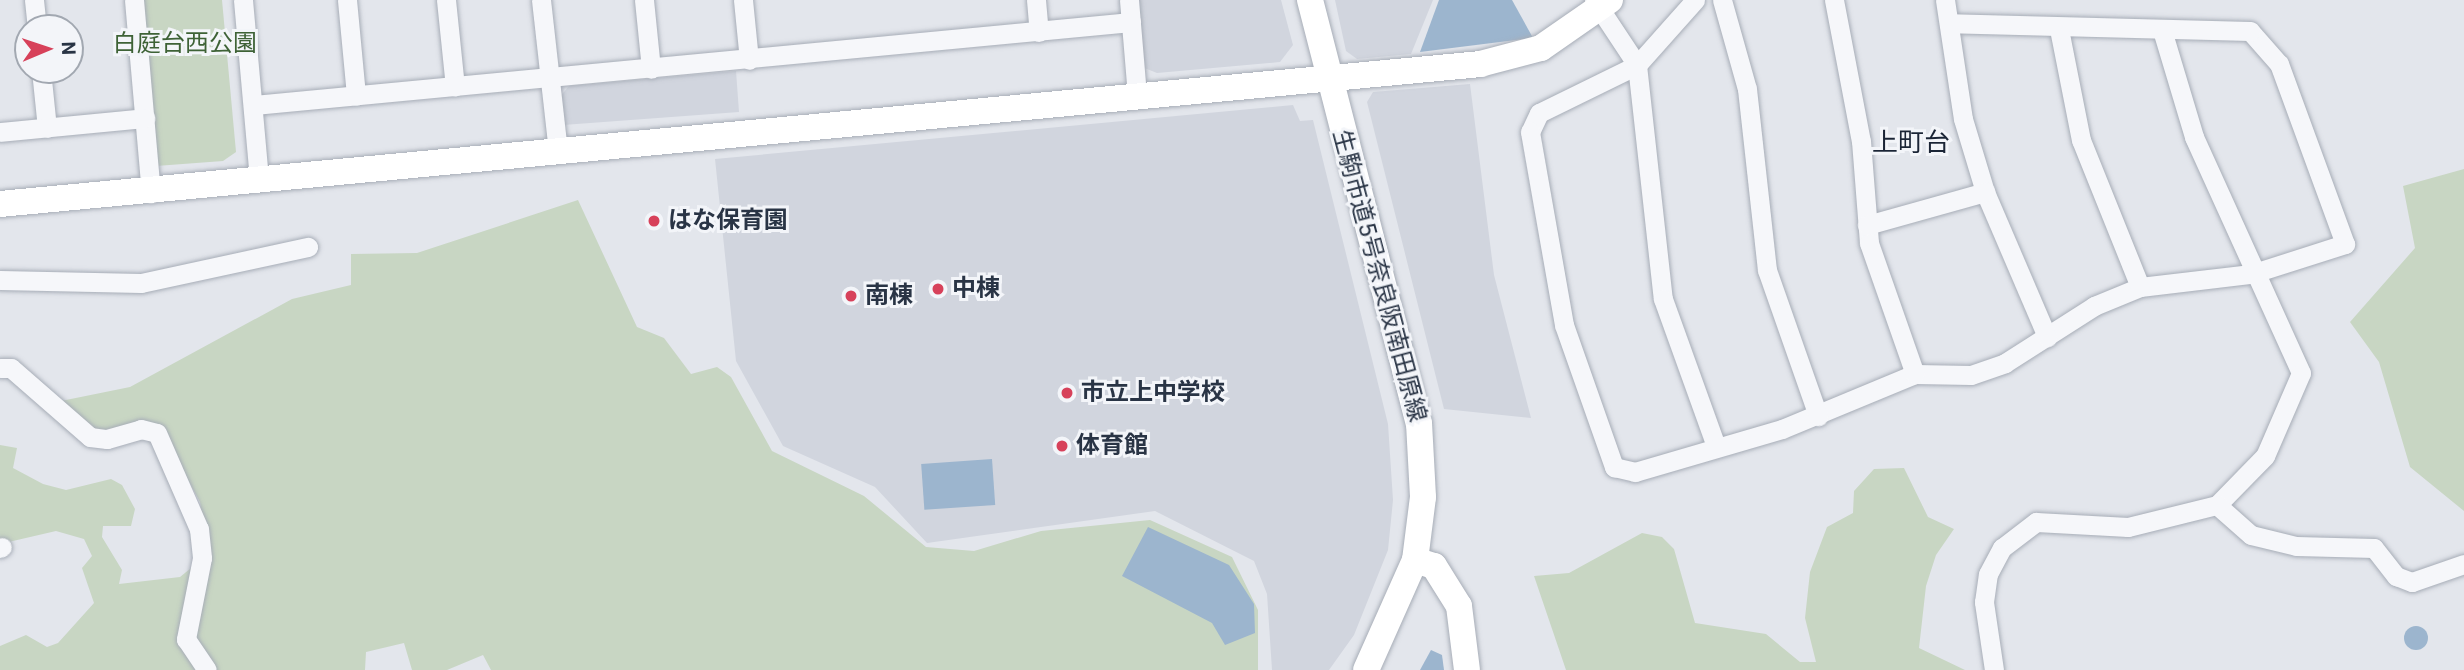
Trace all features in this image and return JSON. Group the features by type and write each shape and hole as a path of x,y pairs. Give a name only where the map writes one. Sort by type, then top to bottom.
{"street":[{"path":"134,0 151,194"},
{"path":"243,0 259,181"},
{"path":"347,0 356,96"},
{"path":"446,0 455,87"},
{"path":"541,0 558,151"},
{"path":"644,0 651,69"},
{"path":"743,0 749,60"},
{"path":"1036,0 1039,32"},
{"path":"1129,0 1138,96"},
{"name":"生駒市道5号奈良阪南田原線","path":"1310,0 1419,423 1423,497 1415,560 1366,670"},
{"path":"1695,0 1637,65 1539,113 1530,132 1563,325 1614,467 1635,472 1818,416 1915,374 1971,374 2005,363 2140,287 2251,274 2348,238 2279,64 2261,37 2232,28 2059,29 1951,23"},
{"path":"1722,0 1747,89 1767,270 1818,416"},
{"path":"1834,0 1861,141 1867,225 1915,374"},
{"path":"1945,0 1951,23 1963,119 1985,192 2047,337"},
{"path":"0,204 151,194 558,151 1511,59 1541,48 1602,3 1637,65 1663,299 1716,446"},
{"path":"254,105 1130,22"},
{"path":"2059,29 2081,140 2140,287"},
{"path":"1994,670 1984,602 1988,575 2020,530 2036,522 2150,525 2217,505 2265,456 2301,373 2251,274 2190,127 2162,30"},
{"path":"42,84 47,128"},
{"path":"0,132 145,118"},
{"path":"1867,225 1985,192"},
{"path":"0,280 148,282 308,247"},
{"path":"0,368 10,368 90,437 141,429 157,433 199,529 202,558 186,639 206,670"},
{"path":"2217,505 2251,535 2296,546 2374,548 2396,576 2412,582 2464,564"},
{"path":"1415,560 1434,566 1458,606 1467,670"}],"shaded area":[{"path":"1136,0 1281,0 1293,45 1280,62 1157,73 1142,67"},
{"path":"1335,0 1433,0 1411,54 1357,59 1346,51"},
{"path":"736,71 739,112 563,125 559,98 569,86"},
{"path":"1470,84 1494,275 1531,418 1444,409 1367,102 1373,92"},
{"name":"市立上中学校","path":"1293,105 1300,121 1313,120 1388,424 1393,500 1388,550 1354,635 1329,670 1272,670 1267,594 1254,561 1155,511 927,543 875,487 783,446 736,361 715,159"}],"green space":[{"name":"白庭台西公園","path":"140,0 222,0 236,152 223,161 156,166"},
{"path":"2464,169 2464,511 2410,467 2379,362 2350,322 2415,248 2403,186"},
{"path":"578,200 637,327 664,338 691,374 717,367 731,377 772,451 864,496 926,547 974,551 1041,531 1150,520 1232,557 1258,610 1258,670 491,670 483,655 447,670 412,670 404,643 366,652 365,670 0,670 0,646 26,635 47,647 58,643 94,603 82,568 92,556 84,539 56,531 0,544 0,445 17,448 13,468 43,484 66,490 111,479 122,485 135,509 131,526 103,526 102,537 122,570 119,584 180,577 207,555 200,502 168,443 93,430 61,401 130,387 292,299 351,285 351,254 417,253"},
{"path":"1904,468 1928,517 1954,529 1936,555 1926,586 1919,648 1965,670 1566,670 1534,576 1569,573 1642,533 1662,537 1674,549 1695,623 1766,634 1800,662 1816,662 1805,618 1810,572 1827,527 1853,513 1854,491 1874,469"}],"water":[{"path":"1439,0 1512,0 1533,38 1420,52"},
{"path":"992,459 995,505 924,510 921,464"},
{"path":"1148,527 1229,565 1254,604 1255,633 1225,645 1212,623 1122,576"},
{"path":"2416,626 2424,630 2428,638 2424,646 2416,650 2408,646 2404,638 2408,630"},
{"path":"1431,650 1442,655 1444,670 1420,670"}],"place":[{"name":"はな保育園","path":"654,221"},
{"name":"中棟","path":"938,289"},
{"name":"南棟","path":"851,296"},
{"name":"市立上中学校","path":"1067,393"},
{"name":"体育館","path":"1062,446"}],"district":[{"name":"上町台","path":"1911,143"}]}
